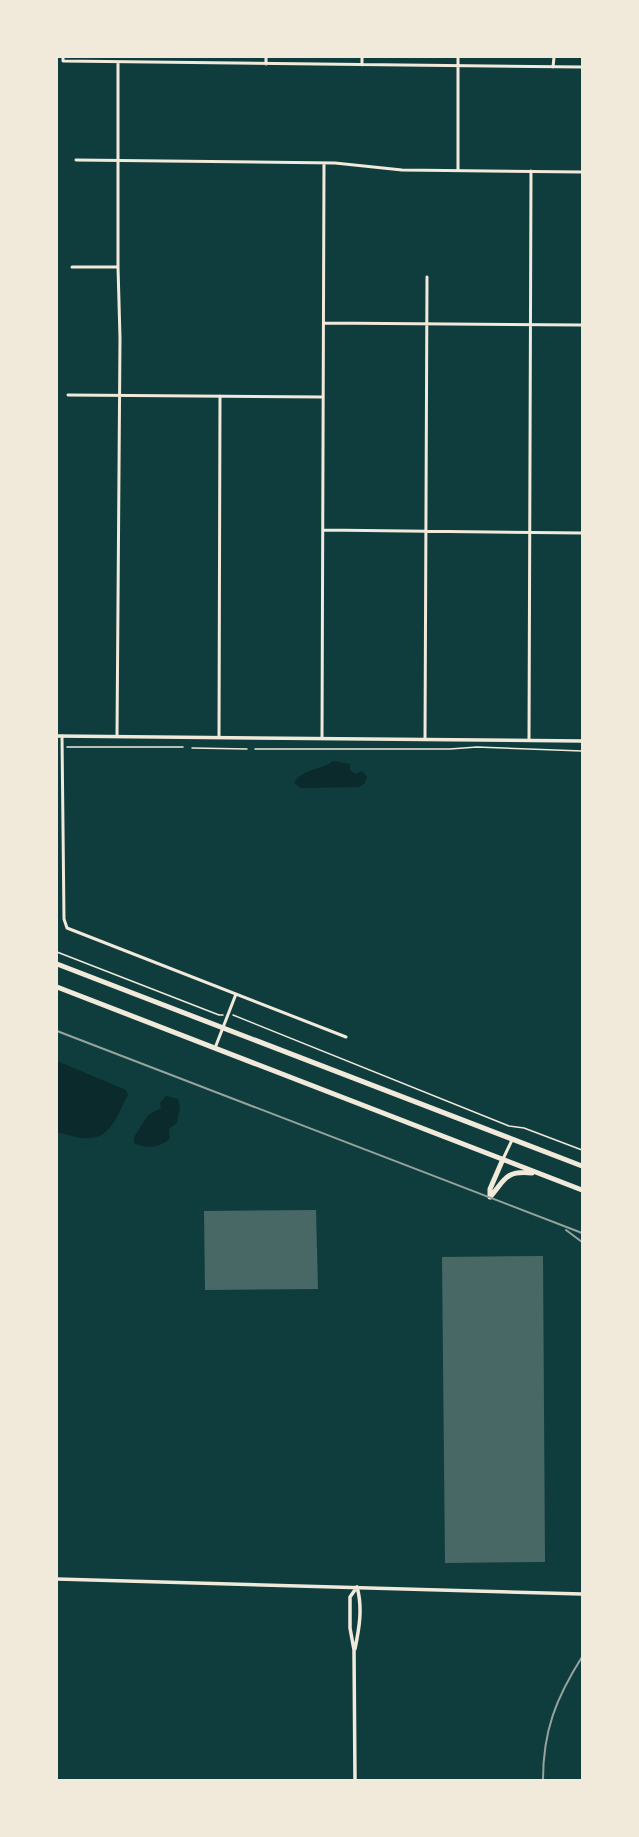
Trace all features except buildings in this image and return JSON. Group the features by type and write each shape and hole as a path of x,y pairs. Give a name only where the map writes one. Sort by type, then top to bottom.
{"highway":[{"path":"57,964 582,1166"},
{"path":"57,987 582,1190"},
{"path":"503,1159 490,1189 490,1197 507,1176 523,1172 540,1174"}],"street":[{"path":"63,57 63,62 582,68"},
{"path":"168,57 168,63"},
{"path":"266,57 266,64"},
{"path":"362,57 362,65"},
{"path":"458,57 458,170"},
{"path":"553,67 554,57"},
{"path":"117,736 119,396 118,63"},
{"path":"76,160 324,163 353,164 402,170 582,172"},
{"path":"322,738 324,163"},
{"path":"529,739 531,171"},
{"path":"72,267 118,267"},
{"path":"425,738 427,277"},
{"path":"324,323 582,325"},
{"path":"68,395 323,397"},
{"path":"219,737 220,396"},
{"path":"323,530 582,533"},
{"path":"57,736 425,738 582,741"},
{"path":"62,736 64,911 67,928 346,1037"},
{"path":"215,1048 236,994"},
{"path":"503,1159 512,1140"},
{"path":"57,1579 582,1594"},
{"path":"354,1650 360,1628 360,1597 357,1588"},
{"path":"355,1780 354,1650 350,1628 350,1597 357,1588"}],"path":[{"path":"255,748 450,749 477,747 582,751"},
{"path":"71,748 183,748"},
{"path":"192,748 247,748"},
{"path":"57,952 219,1015 233,1015 313,1046 376,1074 509,1126 524,1128 582,1150"}],"water":[{"path":"333,761 350,764 350,770 355,774 362,771 367,777 365,783 359,787 301,788 294,783 297,778 307,772"},
{"path":"57,1061 126,1090 128,1095 116,1119 112,1126 100,1136 82,1138 57,1133"},
{"path":"166,1096 178,1099 180,1107 177,1123 169,1129 170,1138 158,1146 148,1147 134,1143 134,1137 148,1115 161,1108 160,1103"}],"railway":[{"path":"57,1031 582,1233"},
{"path":"566,1230 582,1242"},
{"path":"543,1780 545,1746 548,1730 558,1701 582,1657"}]}
